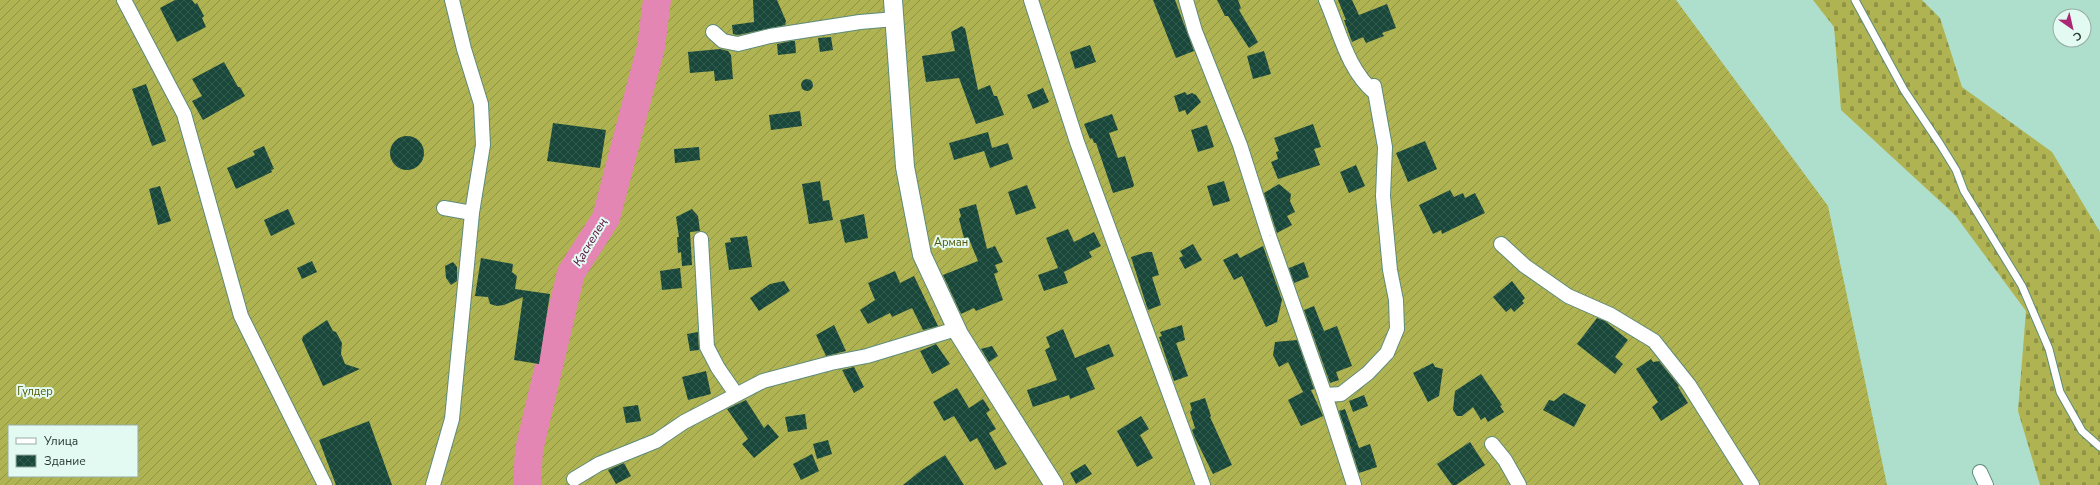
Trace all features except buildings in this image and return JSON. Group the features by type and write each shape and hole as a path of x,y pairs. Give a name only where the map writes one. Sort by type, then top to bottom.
{"street":[{"path":"124,0 184,114 241,316 325,485"},
{"path":"433,485 452,419 472,212 483,145 481,104 464,49 452,0"},
{"path":"892,0 895,19 905,167 922,255 956,329 984,377 1054,485"},
{"path":"1031,0 1077,142 1203,485"},
{"path":"1186,0 1195,31 1240,144 1269,236 1325,395 1354,485"},
{"path":"1325,395 1341,394 1368,373 1387,353 1397,329 1396,300 1390,270 1383,196 1384,147 1374,89 1365,85 1349,59 1326,0"},
{"path":"713,32 723,41 738,44 778,34 860,22 895,19"},
{"path":"444,208 472,212"},
{"path":"701,239 707,347 718,368 736,394"},
{"path":"1501,244 1525,266 1568,296 1611,315 1654,341 1689,385 1752,485"},
{"path":"574,479 599,464 656,441 684,422 763,381 867,356 956,329"},
{"path":"1492,444 1505,460 1519,485"},
{"path":"1980,472 1986,485"}],"lane":[{"path":"1854,0 1904,90 1956,170 1964,192 2022,286 2049,349 2060,392 2082,431 2100,447"}],"green space":[{"name":"Арман","path":"0,0 1676,0 1828,206 1887,485 0,485"},
{"path":"1813,0 1922,0 1940,18 1962,87 2052,152 2100,232 2100,485 2040,485 2018,411 2026,311 1955,215 1841,110 1834,27"}],"waterway":[{"name":"Қаскелең","path":"527,485 529,450 571,273 606,218 651,47 657,0"}],"park label":[{"name":"Гүлдер","path":"35,391"}]}
